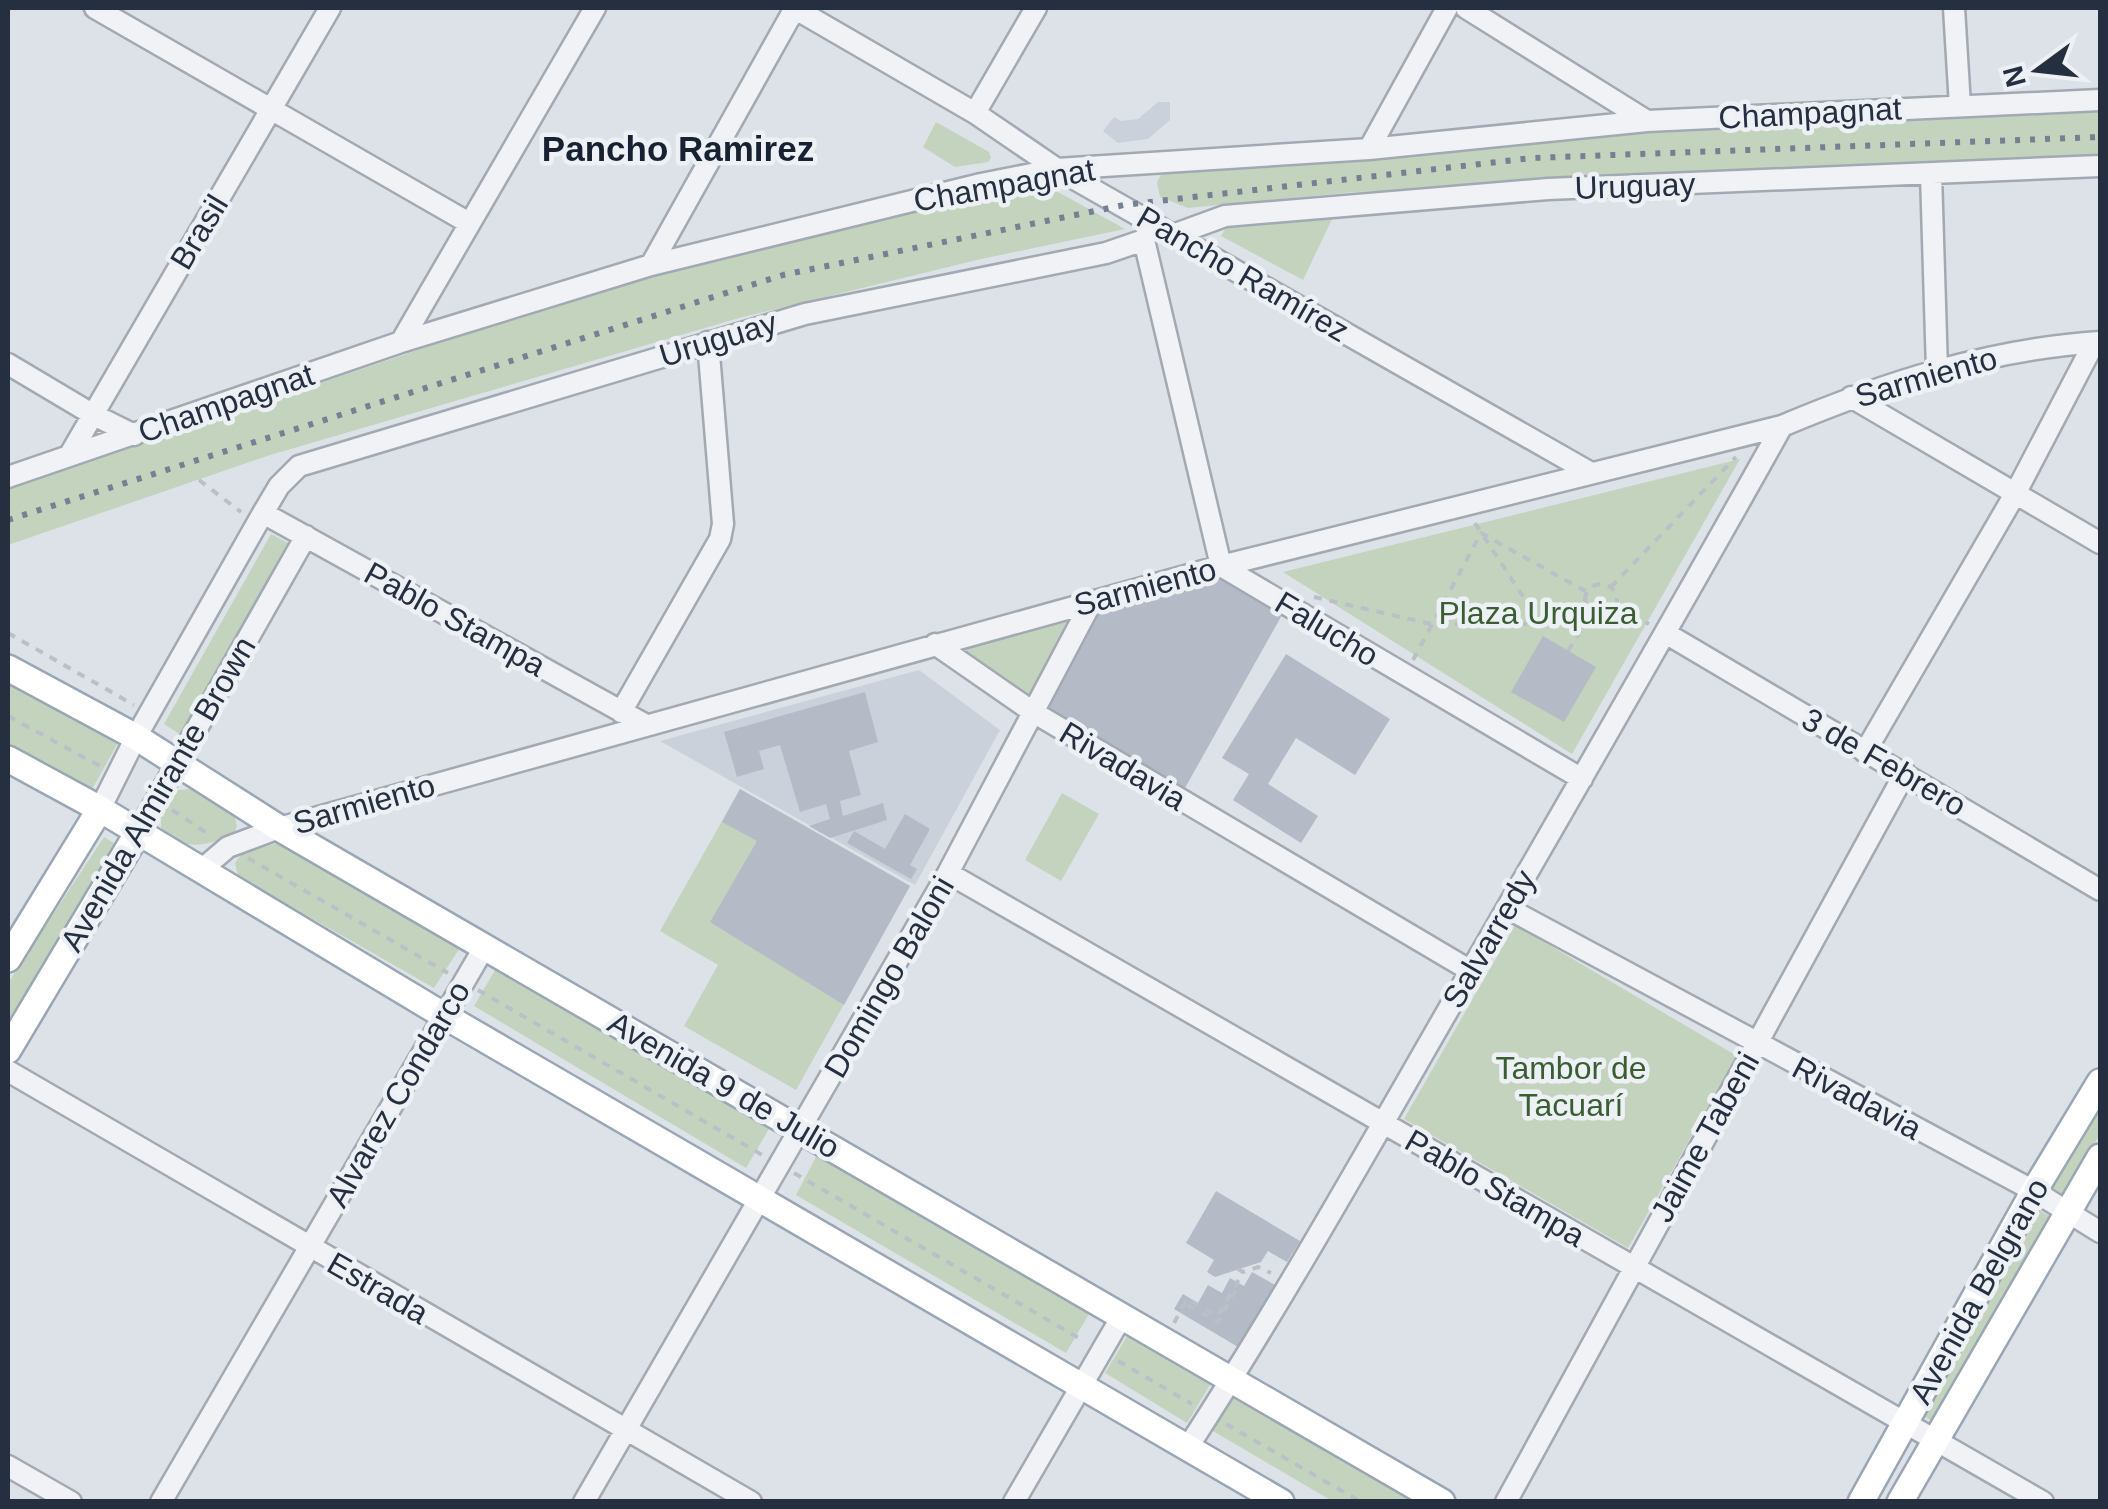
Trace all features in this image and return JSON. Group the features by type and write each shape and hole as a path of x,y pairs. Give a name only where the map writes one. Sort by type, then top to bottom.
{"main road":[{"name":"Avenida 9 de Julio","path":"8,668 136,737 279,828 1442,1502"},
{"path":"8,759 100,809 443,1016 1281,1502"},
{"name":"Avenida Almirante Brown","path":"8,959 100,809"},
{"name":"Avenida Almirante Brown","path":"8,1050 138,834"},
{"name":"Avenida Belgrano","path":"1861,1502 2034,1191 2100,1082"},
{"name":"Avenida Belgrano","path":"1900,1502 2100,1157"}],"street":[{"path":"95,8 469,224"},
{"name":"Brasil","path":"69,456 330,8"},
{"path":"402,342 595,8"},
{"path":"651,265 795,8"},
{"name":"Pancho Ramírez","path":"795,8 975,113 1148,232 1173,234 1591,474"},
{"path":"975,113 1036,8"},
{"path":"1369,150 1447,8"},
{"path":"1466,8 1647,121"},
{"path":"1954,8 1960,106"},
{"name":"Champagnat","path":"8,478 402,342 651,265 1057,168 1369,150 1647,121 2100,100"},
{"name":"Uruguay","path":"1173,234 1225,216 1548,189 2100,166"},
{"path":"1931,174 1937,370"},
{"path":"1148,232 1221,566"},
{"name":"Uruguay","path":"299,466 805,314 1106,254 1148,232"},
{"path":"621,712 720,539 723,524 708,342"},
{"path":"1865,752 2098,342"},
{"name":"Sarmiento","path":"201,870 228,847 279,828 936,644 1221,566 1782,426 1851,397 1937,370 2032,348 2098,342"},
{"path":"8,364 134,435"},
{"path":"1851,397 2100,543"},
{"name":"Salvarredy","path":"1188,1447 1383,1123 1782,426"},
{"name":"Avenida Almirante Brown","path":"100,809 136,737 260,518 279,486 299,466"},
{"name":"Pablo Stampa","path":"260,518 306,536 646,725"},
{"name":"Avenida Almirante Brown","path":"138,834 306,536"},
{"name":"Falucho","path":"1221,566 1582,779"},
{"name":"Domingo Baloni","path":"584,1502 948,873 1092,601"},
{"name":"3 de Febrero","path":"1666,634 2100,890"},
{"name":"Rivadavia","path":"936,644 1033,712 1471,971"},
{"name":"Jaime Tabeni","path":"1506,1502 1905,773"},
{"name":"Pablo Stampa","path":"948,873 2043,1502"},
{"name":"Rivadavia","path":"1507,908 2034,1191 2100,1232"},
{"name":"Alvarez Condarco","path":"161,1502 485,946"},
{"name":"Estrada","path":"8,1070 308,1248 751,1502"},
{"path":"1014,1502 1122,1316"},
{"path":"8,1466 70,1502"}],"path":[{"path":"1611,586 1761,431"},
{"path":"199,480 230,505 260,518"},
{"path":"1303,595 1431,624 1541,624 1463,505"},
{"path":"1481,532 1586,592"},
{"path":"1406,675 1481,532"},
{"path":"1593,585 1611,586 1617,596 1616,607 1609,614 1591,613 1586,592 1593,585"},
{"path":"1616,607 1666,634"},
{"path":"1568,652 1591,613"},
{"path":"8,633 150,714"},
{"path":"8,716 118,776"},
{"path":"156,799 228,847 1361,1502"},
{"path":"1179,1312 1186,1299 1218,1316 1240,1271 1258,1267 1289,1283"},
{"path":"1187,1305 1218,1322 1238,1286"}],"shaded area":[{"path":"1158,102 1170,102 1170,120 1148,139 1118,143 1103,131 1114,117 1121,121 1138,119"},
{"path":"919,670 1000,730 915,885 660,741"}],"green space":[{"path":"2100,112 2100,158 1354,192 1188,208 1160,197 1157,182 1165,167 1526,139"},
{"path":"936,122 989,152 991,158 988,162 955,167 923,147"},
{"path":"1038,181 1125,229 981,259 739,318 270,455 8,545 8,488 469,333 737,250"},
{"path":"1333,217 1303,280 1221,236 1229,223"},
{"name":"Plaza Urquiza","path":"1740,459 1572,754 1283,572"},
{"path":"271,534 292,545 181,735 164,724"},
{"path":"1084,606 1032,706 944,645"},
{"path":"8,680 119,741 91,791 8,748"},
{"path":"192,789 234,814 237,826 233,836 195,845 179,841 161,828 161,818 178,790"},
{"path":"740,789 910,886 796,1090 684,1026 718,965 660,931"},
{"path":"1062,793 1099,814 1061,881 1025,860"},
{"path":"104,837 117,845 8,1036 8,983"},
{"path":"283,842 461,946 434,988 238,876 235,863 244,851"},
{"name":"Tambor de Tacuarí","path":"1515,925 1737,1056 1628,1248 1404,1119"},
{"path":"498,965 770,1127 746,1168 474,1006"},
{"path":"2100,1098 2100,1134 2062,1200 2046,1191"},
{"path":"818,1153 1089,1314 1066,1353 796,1195"},
{"path":"2037,1209 2051,1217 1932,1421 1918,1413"},
{"path":"1129,1333 1211,1383 1187,1423 1105,1373"},
{"path":"1236,1392 1422,1501 1332,1501 1213,1431"}],"building":[{"path":"1218,574 1282,615 1185,788 1042,709 1097,609"},
{"path":"1543,636 1596,667 1564,722 1511,692"},
{"path":"1286,654 1390,719 1355,775 1296,738 1268,784 1318,816 1301,843 1233,800 1249,774 1222,758"},
{"path":"865,692 878,742 849,751 861,795 840,801 843,816 883,803 887,820 830,838 809,826 830,819 826,804 800,812 780,745 759,751 764,769 737,777 724,732"},
{"path":"740,789 910,886 844,1005 710,922 757,841 722,822"},
{"path":"905,814 930,829 910,865 917,869 911,879 847,843 854,831 885,849"},
{"path":"1216,1191 1300,1241 1287,1262 1268,1251 1261,1262 1215,1277 1207,1272 1214,1260 1186,1243"},
{"path":"1252,1272 1275,1285 1238,1347 1174,1309 1183,1294 1198,1303 1208,1285 1222,1293 1230,1278 1244,1286"}],"railway":[{"path":"8,520 783,275 1124,205 1532,158 2100,137"}],"district":[{"name":"Pancho Ramirez","path":"678,148"}]}
